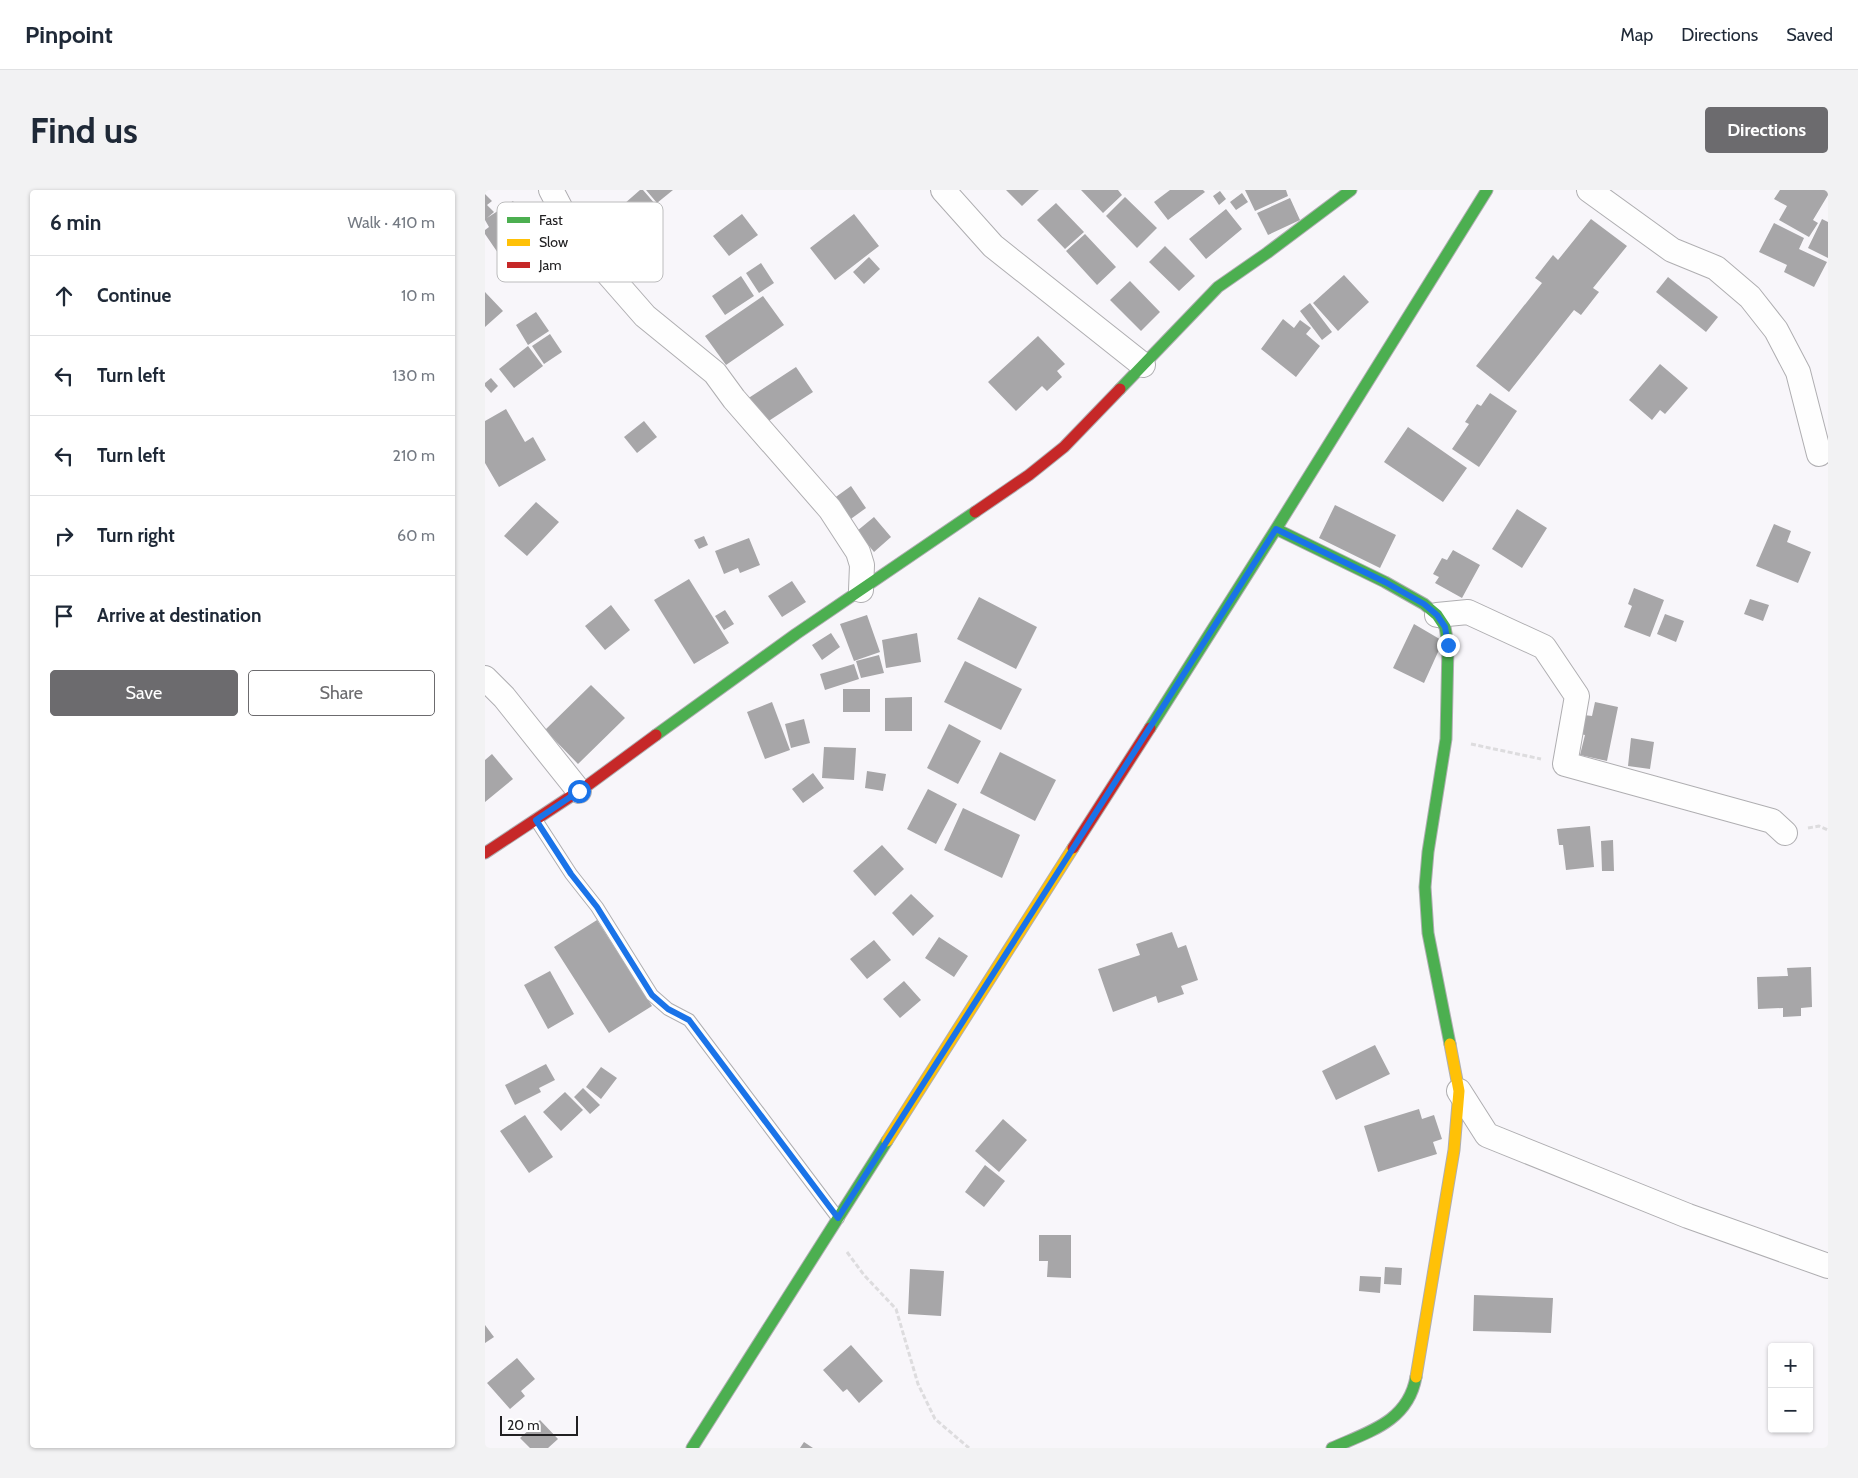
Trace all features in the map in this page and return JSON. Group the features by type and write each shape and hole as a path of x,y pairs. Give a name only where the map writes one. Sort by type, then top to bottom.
{"street":[{"path":"551,190 557,202"},
{"path":"943,190 993,246 1143,365"},
{"path":"485,853 579,791 796,634 1029,475 1063,447 1115,396 1218,287 1351,190"},
{"path":"691,1448 1276,529 1487,190"},
{"path":"1589,190 1672,250 1716,268 1750,297 1776,330 1797,372 1819,454"},
{"path":"615,282 645,316 715,373 829,509 858,552 861,565 861,590"},
{"path":"1276,529 1385,582 1424,604 1437,615 1445,627 1448,645 1446,739 1428,852 1425,887 1428,933 1459,1091 1454,1150 1414,1388 1404,1407 1385,1424 1332,1448"},
{"path":"1437,615 1468,612 1544,647 1577,696 1565,764 1772,821 1785,833"},
{"path":"485,678 509,703 579,791"},
{"path":"1459,1091 1487,1135 1688,1216 1828,1266"}],"lane":[{"path":"536,820 571,874 597,907 652,995 668,1009 689,1020 838,1218"}],"path":[{"path":"1446,739 1565,764"},
{"path":"830,1230 864,1274 896,1309 918,1384 935,1419 969,1448"}],"building":[{"path":"640,190 643,190 653,202 626,202"},
{"path":"646,190 673,190 658,202"},
{"path":"1006,190 1039,190 1022,206"},
{"path":"1081,190 1118,190 1122,195 1103,213"},
{"path":"1170,190 1203,190 1205,192 1168,220 1154,202"},
{"path":"1245,190 1286,190 1288,196 1255,211"},
{"path":"1780,190 1828,190 1828,195 1813,220 1818,223 1809,237 1779,220 1787,206 1774,199"},
{"path":"1220,191 1226,199 1219,205 1213,196"},
{"path":"1242,193 1248,202 1236,210 1230,202"},
{"path":"485,194 492,201 487,205 494,212 487,218 497,211 497,252 485,234 485,230 489,227 485,220"},
{"path":"1125,197 1157,228 1137,248 1106,216"},
{"path":"1290,198 1300,220 1268,235 1257,213"},
{"path":"1056,203 1084,232 1065,249 1037,220"},
{"path":"1226,209 1242,229 1206,259 1189,239"},
{"path":"742,214 758,235 729,256 713,236"},
{"path":"854,214 879,246 835,280 810,248"},
{"path":"1591,219 1627,246 1593,288 1599,292 1581,315 1574,310 1509,392 1476,366 1542,283 1535,278 1553,255 1558,260"},
{"path":"1822,219 1828,222 1828,258 1808,248"},
{"path":"1774,223 1804,238 1799,249 1827,262 1814,287 1784,272 1787,265 1759,252"},
{"path":"1085,234 1116,267 1097,285 1066,251"},
{"path":"1165,246 1195,276 1179,291 1149,262"},
{"path":"869,257 880,269 864,284 853,272"},
{"path":"761,263 774,283 759,293 746,273"},
{"path":"1344,275 1369,302 1338,331 1313,303"},
{"path":"741,276 754,296 725,315 712,296"},
{"path":"1668,277 1718,317 1706,332 1656,292"},
{"path":"1130,281 1160,312 1141,331 1110,300"},
{"path":"485,292 503,311 485,327"},
{"path":"763,296 784,325 726,365 705,336"},
{"path":"1310,303 1332,332 1322,340 1300,311"},
{"path":"536,312 549,331 528,345 516,325"},
{"path":"1283,319 1294,328 1300,320 1311,328 1306,334 1320,346 1296,377 1261,349"},
{"path":"550,334 562,352 544,364 532,346"},
{"path":"1038,336 1065,364 1057,371 1062,377 1047,391 1042,386 1016,411 988,382"},
{"path":"528,346 543,366 514,388 499,369"},
{"path":"1660,364 1688,388 1665,414 1660,410 1652,420 1629,400"},
{"path":"796,367 813,392 764,424 747,399"},
{"path":"491,378 498,386 491,393 485,386 485,383"},
{"path":"1490,393 1517,411 1479,467 1452,449 1469,424 1465,422 1477,404 1481,406"},
{"path":"506,409 525,442 533,437 546,460 499,487 485,463 485,421"},
{"path":"644,421 657,437 637,453 624,437"},
{"path":"1408,427 1467,468 1443,502 1384,462"},
{"path":"851,486 866,508 848,521 833,499"},
{"path":"536,502 559,522 527,556 504,536"},
{"path":"1335,505 1396,535 1380,568 1319,538"},
{"path":"1517,509 1547,528 1522,568 1492,549"},
{"path":"874,517 891,537 874,552 857,531"},
{"path":"1774,524 1791,531 1787,542 1811,552 1798,583 1756,566"},
{"path":"704,536 708,545 699,549 694,540"},
{"path":"749,538 760,565 740,573 738,568 724,574 715,551"},
{"path":"1453,550 1480,565 1462,598 1435,583 1439,577 1433,574 1442,558 1447,560"},
{"path":"689,579 729,643 694,664 654,600"},
{"path":"792,581 806,602 782,617 768,596"},
{"path":"1634,588 1664,600 1650,637 1624,627 1632,606 1628,604"},
{"path":"979,597 1037,627 1016,669 957,639"},
{"path":"1750,599 1769,605 1763,621 1744,614"},
{"path":"611,605 630,630 605,650 585,626"},
{"path":"725,610 734,624 724,630 715,616"},
{"path":"1665,614 1684,621 1676,642 1657,634"},
{"path":"867,615 880,652 854,661 840,624"},
{"path":"1414,624 1443,641 1424,683 1393,668"},
{"path":"831,633 840,647 822,660 812,645"},
{"path":"917,633 921,662 886,668 882,640"},
{"path":"879,655 884,673 861,678 856,661"},
{"path":"965,661 1022,689 1001,730 944,702"},
{"path":"854,664 859,679 825,690 820,674"},
{"path":"591,685 625,718 578,764 545,730"},
{"path":"843,689 870,689 870,712 843,712"},
{"path":"912,697 912,731 885,731 885,698"},
{"path":"772,702 790,750 765,759 747,712"},
{"path":"1595,702 1618,707 1607,761 1580,755 1585,735 1580,734 1584,715 1592,716"},
{"path":"804,719 810,743 791,748 785,724"},
{"path":"949,724 981,741 958,784 927,768"},
{"path":"1631,738 1654,742 1650,769 1628,766"},
{"path":"824,747 856,748 854,780 822,778"},
{"path":"1000,752 1056,780 1035,821 980,793"},
{"path":"492,754 513,779 485,802 485,760"},
{"path":"867,771 886,774 883,791 865,788"},
{"path":"813,773 824,788 803,803 792,789"},
{"path":"928,789 957,804 936,844 907,829"},
{"path":"963,808 1020,835 1002,878 944,850"},
{"path":"1590,826 1594,867 1566,870 1563,845 1559,845 1557,829"},
{"path":"1613,840 1614,871 1602,871 1601,841"},
{"path":"882,845 904,869 875,896 853,871"},
{"path":"911,894 934,916 913,936 892,913"},
{"path":"597,920 652,1006 609,1033 554,947"},
{"path":"1172,932 1178,948 1186,945 1198,980 1181,986 1184,994 1158,1003 1156,996 1113,1012 1098,969 1140,955 1136,944"},
{"path":"939,937 968,956 954,977 925,958"},
{"path":"874,940 891,960 867,979 850,959"},
{"path":"1811,967 1812,1007 1801,1008 1801,1016 1783,1017 1783,1008 1758,1009 1757,977 1788,976 1787,968"},
{"path":"550,971 574,1014 548,1029 524,985"},
{"path":"904,981 921,1000 900,1018 883,999"},
{"path":"1375,1045 1390,1074 1336,1100 1322,1071"},
{"path":"546,1064 555,1080 539,1088 541,1092 515,1105 505,1085"},
{"path":"601,1067 617,1078 601,1099 586,1087"},
{"path":"583,1088 600,1105 590,1114 574,1097"},
{"path":"565,1092 583,1110 561,1131 543,1112"},
{"path":"1419,1109 1422,1119 1434,1115 1442,1139 1433,1142 1437,1154 1378,1172 1364,1126"},
{"path":"525,1115 553,1157 529,1173 500,1131"},
{"path":"1003,1119 1027,1140 999,1172 975,1151"},
{"path":"985,1165 1005,1181 984,1207 965,1192"},
{"path":"1039,1235 1071,1235 1071,1278 1047,1277 1048,1261 1039,1261"},
{"path":"1385,1267 1402,1268 1401,1285 1384,1284"},
{"path":"910,1269 944,1271 941,1316 908,1314"},
{"path":"1360,1276 1381,1277 1380,1293 1359,1291"},
{"path":"1474,1295 1553,1298 1551,1333 1473,1331"},
{"path":"485,1325 494,1337 485,1343"},
{"path":"851,1345 883,1381 859,1403 847,1389 843,1392 823,1370"},
{"path":"517,1358 535,1379 521,1391 525,1396 510,1409 487,1383"},
{"path":"540,1420 558,1439 548,1448 530,1448 520,1438"},
{"path":"804,1442 813,1448 800,1448"}],"traffic: fast":[{"path":"1120,389 1218,287 1351,190"},
{"path":"1150,728 1487,190"},
{"path":"656,735 796,634 975,512"},
{"path":"1276,529 1385,582 1424,604 1437,615 1445,627 1448,645 1446,739 1428,852 1425,887 1428,933 1450,1044"},
{"path":"692,1448 887,1141"},
{"path":"1332,1448 1372,1430 1395,1415 1405,1405 1412,1392 1416,1377"}],"traffic: slow":[{"path":"887,1141 1073,848"},
{"path":"1416,1377 1454,1150 1459,1091 1450,1044"}],"traffic: jam":[{"path":"975,512 1029,475 1064,447 1120,389"},
{"path":"1073,848 1150,728"},
{"path":"485,853 588,785 656,735"}],"route":[{"path":"579,791 536,820 571,874 597,907 652,995 668,1009 689,1020 838,1218 1276,529 1385,582 1424,604 1437,615 1445,627 1448,645"}]}
